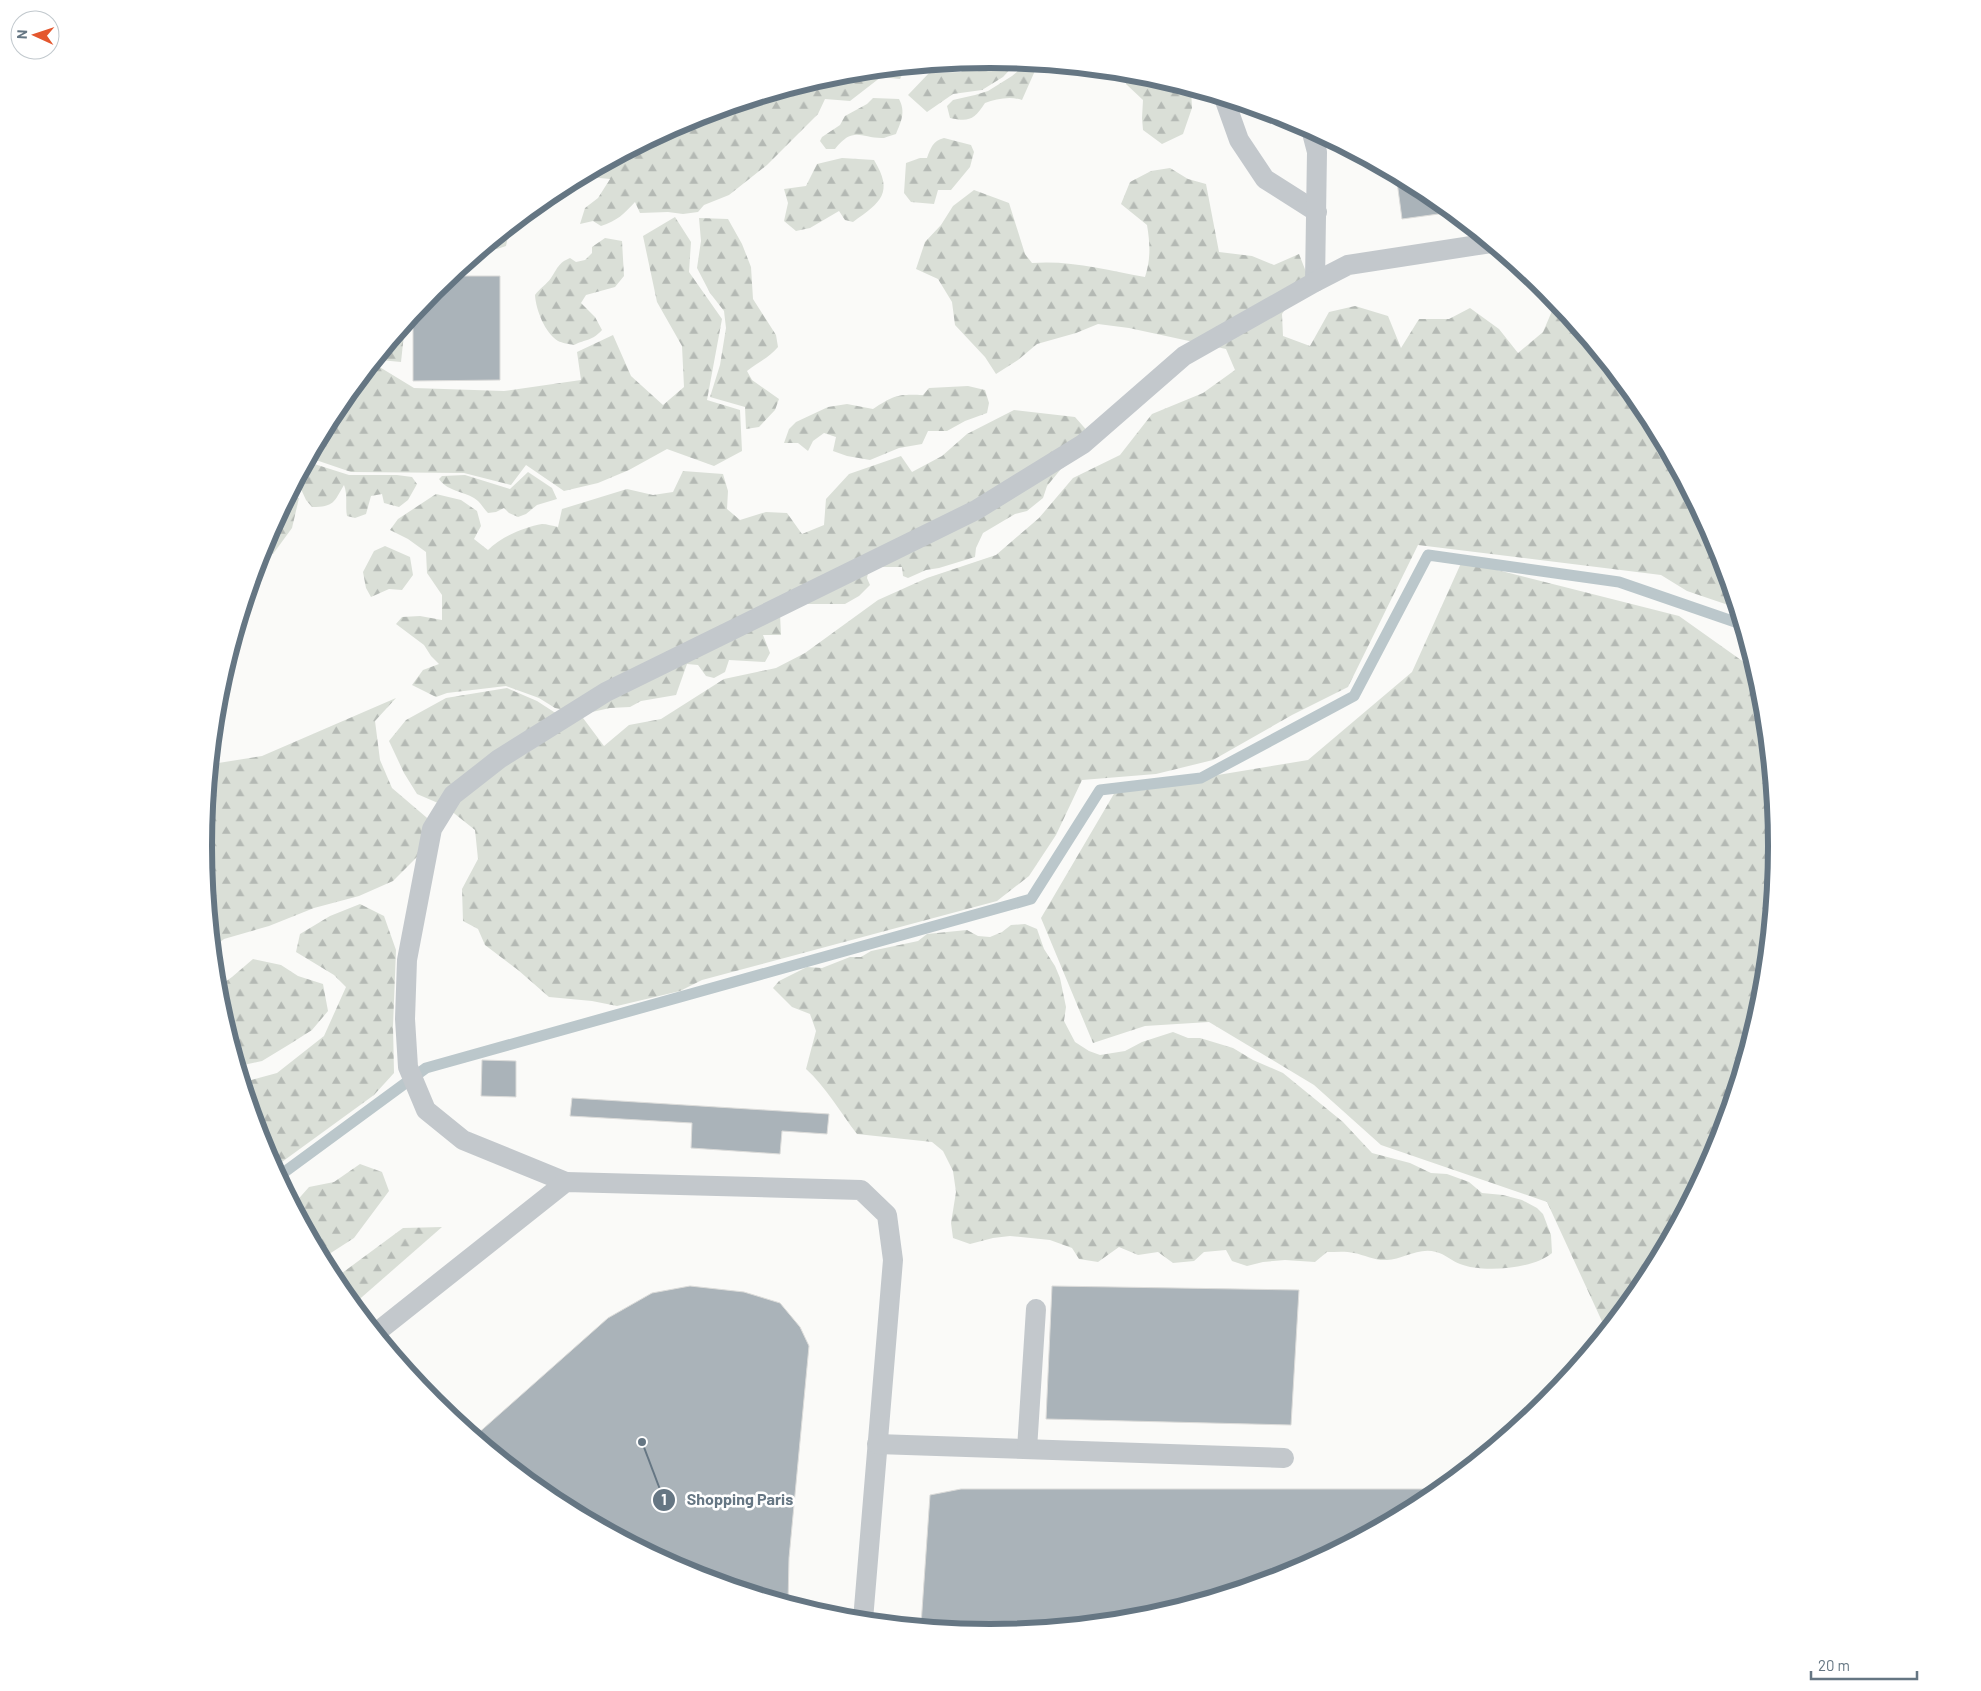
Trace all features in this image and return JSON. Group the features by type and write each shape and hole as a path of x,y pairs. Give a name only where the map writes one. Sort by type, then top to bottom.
{"lane":[{"path":"1226,105 1239,140 1265,179 1317,212"},
{"path":"1313,138 1317,152 1315,282"},
{"path":"864,1613 893,1260 887,1215 861,1190 566,1182 462,1140 426,1110 408,1067 405,1018 407,960 432,829 453,795 499,759 606,692 976,510 1083,444 1184,356 1315,282 1348,265 1483,244"},
{"path":"381,1329 566,1182"},
{"path":"1027,1449 1036,1309"},
{"path":"877,1444 1284,1458"}],"green space":[{"path":"1011,68 1003,77 982,90 953,94 927,112 908,95 929,73 961,72 964,69"},
{"path":"1021,69 1036,69 1022,100 1008,98 994,100 985,103 978,113 971,118 962,120 950,118 947,106 953,100 988,91"},
{"path":"903,73 900,79 881,77 850,101 825,99 818,114 767,165 729,195 704,205 698,212 683,214 668,212 640,213 635,202 620,217 607,224 601,226 593,221 580,224 585,208 598,198 610,179 593,177 646,148 740,109 789,94 839,82"},
{"path":"1126,79 1191,94 1192,108 1183,134 1162,144 1143,130 1143,100 1126,84"},
{"path":"873,98 899,99 902,113 896,134 884,138 853,135 847,137 835,149 826,149 820,141 822,137 840,125 845,116 867,104"},
{"path":"944,138 971,145 974,152 970,167 951,190 938,190 934,204 911,202 904,193 906,163 920,158 927,158 933,145"},
{"path":"842,158 874,160 883,181 884,189 881,196 871,209 853,222 845,220 839,211 810,228 796,231 784,221 788,203 784,189 806,186 817,164"},
{"path":"1170,168 1188,179 1206,184 1219,252 1252,256 1274,265 1299,254 1308,277 1282,314 1283,336 1310,346 1329,312 1355,306 1388,316 1401,348 1419,319 1449,319 1470,308 1499,329 1518,353 1543,332 1553,308 1608,372 1637,413 1664,457 1688,501 1709,548 1730,606 1687,591 1661,575 1418,545 1348,687 1292,715 1213,760 1156,774 1082,780 1056,835 1029,876 997,901 702,980 680,991 617,1006 592,1001 549,997 485,945 478,929 463,921 462,889 478,859 475,830 445,806 417,794 404,773 389,741 406,720 446,698 507,688 537,701 554,712 583,718 604,746 629,725 661,719 724,679 776,668 805,653 878,600 927,578 996,555 1039,518 1073,478 1120,455 1152,414 1203,393 1235,370 1226,349 1129,328 1098,324 1076,333 1037,344 1018,360 996,374 985,357 955,325 952,302 938,279 916,269 925,242 941,225 953,206 974,190 1009,203 1025,254 1032,263 1074,264 1145,277 1149,251 1147,225 1121,204 1130,182 1151,171"},
{"path":"675,217 691,242 689,272 722,319 707,400 740,410 742,451 714,466 667,449 629,470 598,483 564,491 526,465 511,485 464,473 351,472 315,460 344,413 378,366 414,388 504,391 581,380 577,352 613,335 631,376 663,405 684,387 682,346 657,302 643,236"},
{"path":"699,218 728,219 742,244 751,267 753,299 776,335 778,347 775,351 747,371 752,380 779,399 775,410 759,427 746,429 745,407 710,397 720,365 726,328 724,311 710,293 697,268 701,241"},
{"path":"508,235 506,246 493,248"},
{"path":"605,238 622,241 624,276 615,287 586,295 581,303 595,317 602,330 592,338 574,345 558,341 549,333 542,321 535,295 563,262 570,258 576,262 585,260 592,253 592,247"},
{"path":"404,336 401,362 383,360"},
{"path":"968,386 985,390 989,403 987,413 965,421 947,431 928,431 922,444 899,448 870,460 847,456 833,451 836,437 824,433 813,441 808,451 798,443 784,443 789,429 796,422 828,407 847,404 873,409 896,396 923,395 929,388"},
{"path":"1014,410 1075,417 1090,434 1073,460 1061,469 1047,486 1043,498 1027,511 1015,514 983,533 976,548 975,557 926,570 908,578 903,576 902,567 876,567 868,573 867,578 870,585 859,596 845,604 801,604 780,614 781,635 763,635 770,653 765,662 729,660 725,672 714,678 706,676 698,665 687,664 676,695 641,701 630,707 610,708 583,714 555,708 539,698 506,686 447,693 436,697 412,685 423,670 439,664 424,645 396,624 402,617 420,616 442,620 442,595 427,573 426,552 408,539 390,530 398,519 436,494 461,500 477,511 481,526 474,539 488,550 513,533 528,528 542,524 558,527 562,509 627,489 653,495 673,492 683,471 723,474 728,491 727,509 740,520 766,512 787,513 802,534 824,525 826,499 849,474 901,456 912,472 942,456 967,434"},
{"path":"313,464 349,475 397,475 412,477 417,484 408,500 399,507 384,503 382,494 371,496 366,514 355,518 347,516 344,485 329,505 312,507 306,500 300,487"},
{"path":"528,472 552,488 557,499 537,505 526,514 518,517 509,513 504,508 488,513 474,498 447,487 439,479 442,476 465,475 510,489"},
{"path":"295,498 299,498 292,528 273,554 270,554 293,501"},
{"path":"385,546 410,557 413,575 402,590 389,589 371,597 366,588 363,572 374,551"},
{"path":"1462,561 1679,616 1747,664 1762,744 1767,795 1767,896 1762,947 1754,997 1742,1047 1727,1096 1688,1190 1664,1235 1637,1278 1603,1324 1547,1202 1381,1145 1314,1085 1209,1022 1145,1026 1093,1043 1041,918 1115,792 1308,760 1412,672"},
{"path":"396,698 375,721 380,760 392,788 433,823 422,852 393,881 359,896 314,908 269,926 224,939 219,943 212,846 217,763 262,756"},
{"path":"360,904 384,916 396,950 393,1026 394,1073 374,1095 281,1163 249,1081 277,1073 324,1036 346,987 334,975 296,952 300,934 330,916"},
{"path":"1025,924 1037,929 1044,949 1060,978 1066,1007 1064,1021 1075,1042 1089,1051 1100,1055 1125,1051 1142,1042 1173,1032 1188,1038 1200,1038 1233,1048 1253,1060 1283,1073 1343,1122 1372,1153 1410,1163 1431,1173 1447,1174 1469,1182 1482,1193 1503,1195 1522,1200 1537,1208 1543,1214 1551,1235 1552,1253 1533,1263 1494,1269 1470,1267 1457,1263 1439,1253 1429,1251 1383,1260 1351,1252 1327,1252 1315,1262 1285,1260 1247,1266 1232,1261 1226,1250 1204,1252 1194,1261 1173,1263 1158,1252 1138,1255 1119,1247 1098,1262 1079,1259 1072,1248 1050,1240 1010,1236 970,1244 953,1238 951,1223 956,1192 953,1171 943,1151 932,1142 857,1134 826,1092 806,1069 816,1031 810,1014 792,1007 773,988 779,981 807,967 822,968 850,957 861,957 871,951 918,941 927,934 967,930 978,936 990,937 1002,932 1011,925"},
{"path":"253,959 281,965 298,976 323,984 328,1011 312,1030 262,1061 244,1065 225,982"},
{"path":"360,1164 382,1172 389,1191 354,1238 329,1254 298,1199 309,1187 334,1182"},
{"path":"442,1227 359,1299 341,1274 403,1228"}],"building":[{"path":"1397,183 1443,213 1402,219"},
{"path":"461,276 500,276 500,380 413,381 413,325 440,295"},
{"path":"482,1060 516,1061 516,1097 481,1096"},
{"path":"572,1098 829,1114 827,1134 782,1131 780,1154 691,1148 692,1123 570,1116"},
{"path":"690,1286 744,1292 780,1303 800,1327 809,1346 789,1558 788,1597 740,1582 693,1564 646,1543 601,1519 517,1463 480,1432 608,1318 652,1293"},
{"path":"1052,1286 1299,1290 1291,1425 1046,1419"},
{"path":"961,1489 1427,1489 1379,1519 1335,1543 1241,1582 1192,1597 1142,1609 1092,1617 990,1624 921,1620 930,1495"}],"waterway":[{"path":"285,1172 426,1068 1031,899 1100,790 1201,778 1354,696 1428,555 1619,582 1735,622"}],"place":[{"name":"Shopping Paris","path":"642,1442"}]}
